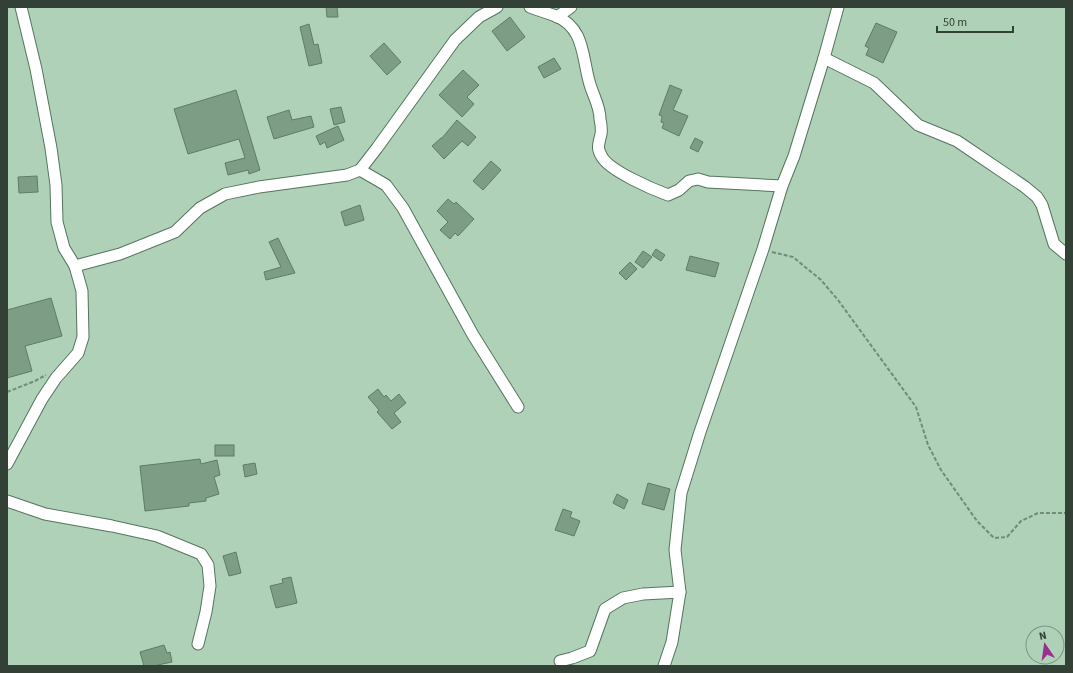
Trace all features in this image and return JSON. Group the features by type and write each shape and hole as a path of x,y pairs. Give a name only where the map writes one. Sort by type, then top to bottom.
{"street":[{"path":"7,464 42,399 56,378 78,353 83,337 82,291 75,266 64,248 57,222 56,185 51,148 36,69 21,7"},
{"path":"75,266 120,254 175,232 200,208 225,194 258,187 347,175 360,170 378,148 455,40 478,17 498,7"},
{"path":"530,7 557,16 569,24 578,37 592,91 600,109 601,134 597,146 602,158 612,168 668,195 678,190 688,181 698,179 708,182 782,186"},
{"path":"557,16 571,7"},
{"path":"664,666 672,642 680,592 675,550 681,493 700,432 763,249 782,186 794,156 838,7"},
{"path":"824,58 874,83 918,125 957,141 1025,187 1037,197 1042,205 1054,244 1066,254"},
{"path":"360,170 386,185 403,208 473,335 518,408"},
{"path":"7,501 45,514 112,526 156,536 201,554 208,565 210,586 206,612 198,644"},
{"path":"560,661 590,651 605,609 623,598 643,594 680,592"}],"path":[{"path":"763,249 793,257 821,280 838,300 916,407 928,445 941,470 977,521 994,538 1007,537 1021,522 1038,513 1066,513"},
{"path":"7,392 35,382 47,373"}],"building":[{"path":"326,7 337,7 338,17 327,17"},
{"path":"510,17 525,37 507,51 492,31"},
{"path":"876,23 897,32 883,63 866,55 869,48 865,46"},
{"path":"309,24 314,45 318,44 322,63 309,66 300,27"},
{"path":"384,43 401,62 387,75 370,56"},
{"path":"554,58 561,69 544,78 538,67"},
{"path":"463,70 479,85 467,97 474,104 462,117 439,95"},
{"path":"670,85 682,90 673,110 688,116 679,136 662,128 664,123 661,122 662,116 659,115"},
{"path":"236,90 260,170 249,174 248,170 228,175 225,163 245,158 239,139 188,154 174,109"},
{"path":"341,107 345,122 334,125 330,109"},
{"path":"289,110 292,120 311,116 314,127 274,139 267,117"},
{"path":"457,120 476,137 468,146 462,141 444,159 432,146 442,138"},
{"path":"338,126 344,140 327,148 325,142 320,145 316,136"},
{"path":"695,138 703,142 698,152 690,148"},
{"path":"491,161 501,170 483,190 473,181"},
{"path":"37,176 38,192 19,193 18,177"},
{"path":"448,199 454,204 456,202 474,219 458,236 455,233 450,239 440,230 448,222 437,211"},
{"path":"360,205 364,220 345,226 341,212"},
{"path":"278,238 295,273 266,280 264,272 281,267 269,242"},
{"path":"656,249 665,255 661,261 652,255"},
{"path":"643,251 652,257 643,268 635,262"},
{"path":"690,256 719,263 715,277 686,270"},
{"path":"630,262 637,269 626,280 619,273"},
{"path":"51,298 62,336 25,346 32,371 7,378 7,310"},
{"path":"378,389 384,397 386,395 391,401 399,394 406,403 394,413 401,422 392,429 377,412 379,410 368,397"},
{"path":"215,445 234,445 234,456 215,456"},
{"path":"200,459 201,464 217,460 220,475 214,477 219,494 206,498 206,501 189,503 189,506 145,511 140,466"},
{"path":"255,463 257,474 245,477 243,465"},
{"path":"648,483 670,489 664,510 642,504"},
{"path":"617,494 628,500 624,509 613,503"},
{"path":"563,509 572,512 570,517 580,521 574,536 555,530"},
{"path":"236,552 241,573 229,576 223,556"},
{"path":"291,577 297,603 276,608 270,586 283,583 282,579"},
{"path":"164,645 167,653 170,652 172,662 153,666 144,666 140,652"}]}
